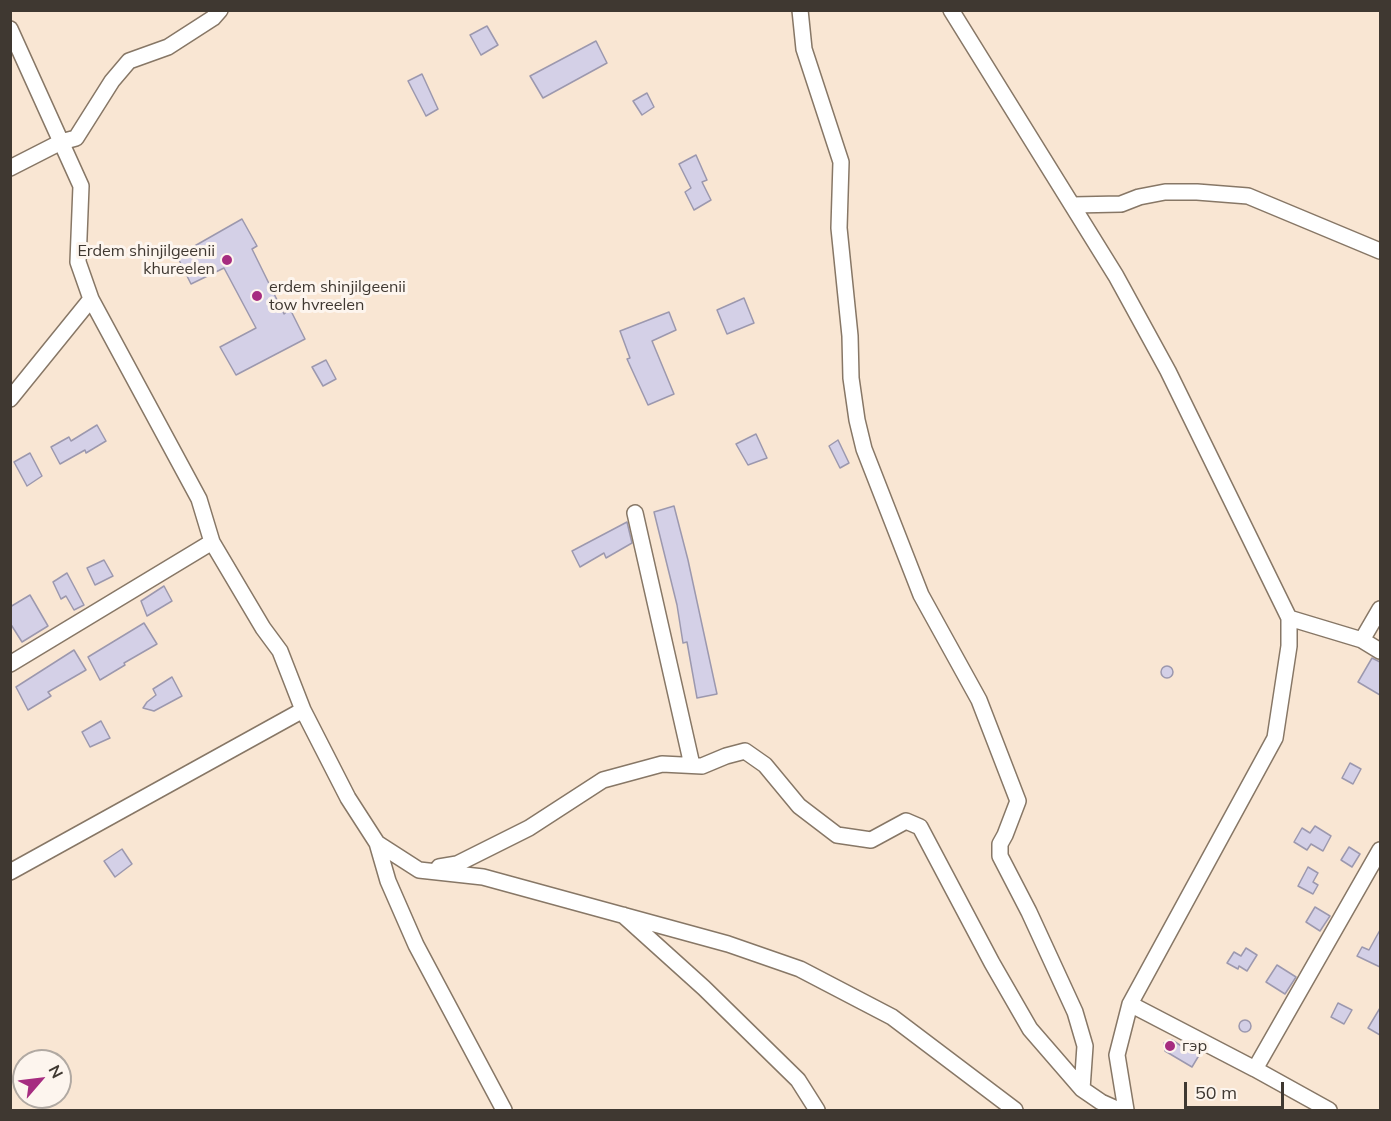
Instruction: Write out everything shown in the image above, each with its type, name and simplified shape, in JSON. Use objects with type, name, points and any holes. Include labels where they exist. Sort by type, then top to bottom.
[{"type":"street","points":[[10,168],[60,142],[76,138],[112,81],[129,61],[168,47],[213,18],[220,10]]},
{"type":"street","points":[[800,10],[804,49],[841,162],[839,228],[850,336],[851,378],[864,449],[921,595],[979,700],[1018,801],[1000,844],[1000,856],[1029,912],[1074,1012],[1085,1046],[1082,1089]]},
{"type":"street","points":[[951,10],[1116,276],[1168,370],[1289,618],[1289,646],[1275,738],[1130,1004],[1117,1055],[1126,1110]]},
{"type":"street","points":[[10,29],[81,186],[78,262],[91,299],[199,499],[212,542],[263,628],[280,651],[303,710],[348,798],[377,843],[388,881],[416,945],[504,1110]]},
{"type":"street","points":[[1072,205],[1120,204],[1139,197],[1165,192],[1248,196],[1380,251]]},
{"type":"street","points":[[11,399],[91,299]]},
{"type":"street","points":[[635,513],[693,765]]},
{"type":"street","points":[[10,664],[212,542]]},
{"type":"street","points":[[1362,640],[1380,609]]},
{"type":"street","points":[[1289,618],[1362,640],[1380,651]]},
{"type":"street","points":[[10,872],[303,710]]},
{"type":"street","points":[[418,870],[458,864],[529,828],[603,780],[662,764],[702,766],[726,756],[745,752],[765,765],[799,806],[837,835],[871,840],[906,821],[920,827],[992,963],[1030,1029],[1082,1089],[1102,1106],[1119,1110]]},
{"type":"street","points":[[377,843],[418,870],[483,877],[728,944],[800,969],[892,1017],[1015,1110]]},
{"type":"street","points":[[1256,1069],[1380,850]]},
{"type":"street","points":[[621,913],[704,988],[798,1080],[817,1110]]},
{"type":"street","points":[[1130,1004],[1256,1069],[1329,1110]]},
{"type":"building","points":[[487,26],[498,45],[481,55],[470,35]]},
{"type":"building","points":[[596,41],[607,63],[543,98],[530,76]]},
{"type":"building","points":[[422,74],[438,109],[426,116],[408,81]]},
{"type":"building","points":[[647,93],[654,107],[642,115],[633,101]]},
{"type":"building","points":[[696,155],[707,180],[702,182],[711,200],[694,210],[685,192],[691,188],[679,164]]},
{"type":"building","name":"erdem shinjilgeenii tow hvreelen","points":[[242,219],[257,246],[252,249],[284,314],[290,309],[305,339],[236,375],[220,347],[256,328],[224,268],[191,284],[177,256]]},
{"type":"building","points":[[744,298],[754,323],[727,334],[717,310]]},
{"type":"building","points":[[669,312],[676,330],[652,341],[674,394],[648,405],[627,359],[630,358],[620,331]]},
{"type":"building","points":[[326,360],[336,379],[323,386],[312,367]]},
{"type":"building","points":[[97,425],[106,441],[60,464],[51,447],[69,437],[71,441]]},
{"type":"building","points":[[756,434],[767,458],[748,465],[736,444]]},
{"type":"building","points":[[838,440],[849,463],[840,468],[829,446]]},
{"type":"building","points":[[30,453],[42,476],[27,486],[14,462]]},
{"type":"building","points":[[674,506],[717,694],[697,698],[687,642],[683,643],[677,605],[654,512]]},
{"type":"building","points":[[627,522],[632,543],[606,558],[604,553],[580,567],[572,551]]},
{"type":"building","points":[[104,560],[113,576],[95,585],[87,568]]},
{"type":"building","points":[[67,573],[84,605],[74,610],[66,596],[61,599],[53,582]]},
{"type":"building","points":[[164,586],[172,601],[147,616],[141,601]]},
{"type":"building","points":[[30,595],[48,626],[22,642],[10,623],[10,607]]},
{"type":"building","points":[[144,623],[157,644],[100,680],[88,657]]},
{"type":"building","points":[[74,650],[86,670],[48,692],[51,696],[28,710],[16,687]]},
{"type":"building","points":[[1372,658],[1380,662],[1380,695],[1358,682]]},
{"type":"building","points":[[1169,666],[1173,672],[1169,678],[1165,678],[1161,670]]},
{"type":"building","points":[[172,677],[182,696],[154,711],[143,708],[156,695],[153,689]]},
{"type":"building","points":[[101,721],[110,738],[90,747],[82,732]]},
{"type":"building","points":[[1350,763],[1361,769],[1353,784],[1342,778]]},
{"type":"building","points":[[1315,826],[1331,836],[1323,851],[1311,844],[1307,850],[1294,842],[1302,828],[1310,833]]},
{"type":"building","points":[[1349,847],[1360,854],[1352,867],[1341,860]]},
{"type":"building","points":[[122,849],[132,864],[115,877],[104,861]]},
{"type":"building","points":[[1308,867],[1318,873],[1313,882],[1318,885],[1313,894],[1298,886]]},
{"type":"building","points":[[1315,907],[1330,916],[1320,931],[1306,922]]},
{"type":"building","points":[[1380,930],[1380,967],[1357,956],[1362,947],[1369,950]]},
{"type":"building","points":[[1246,948],[1257,955],[1247,971],[1227,963],[1234,952],[1241,956]]},
{"type":"building","points":[[1277,965],[1296,977],[1285,994],[1266,982]]},
{"type":"building","points":[[1338,1003],[1352,1010],[1344,1024],[1331,1017]]},
{"type":"building","points":[[1380,1008],[1380,1035],[1368,1028]]},
{"type":"building","name":"гэр","points":[[1247,1020],[1251,1026],[1247,1032],[1243,1032],[1239,1024]]},
{"type":"building","points":[[1172,1040],[1183,1047],[1185,1044],[1201,1052],[1192,1067],[1165,1051],[1164,1043]]},
{"type":"place","name":"Erdem shinjilgeenii khureelen","points":[[227,260]]},
{"type":"place","name":"erdem shinjilgeenii tow hvreelen","points":[[257,296]]},
{"type":"place","name":"гэр","points":[[1170,1046]]}]
